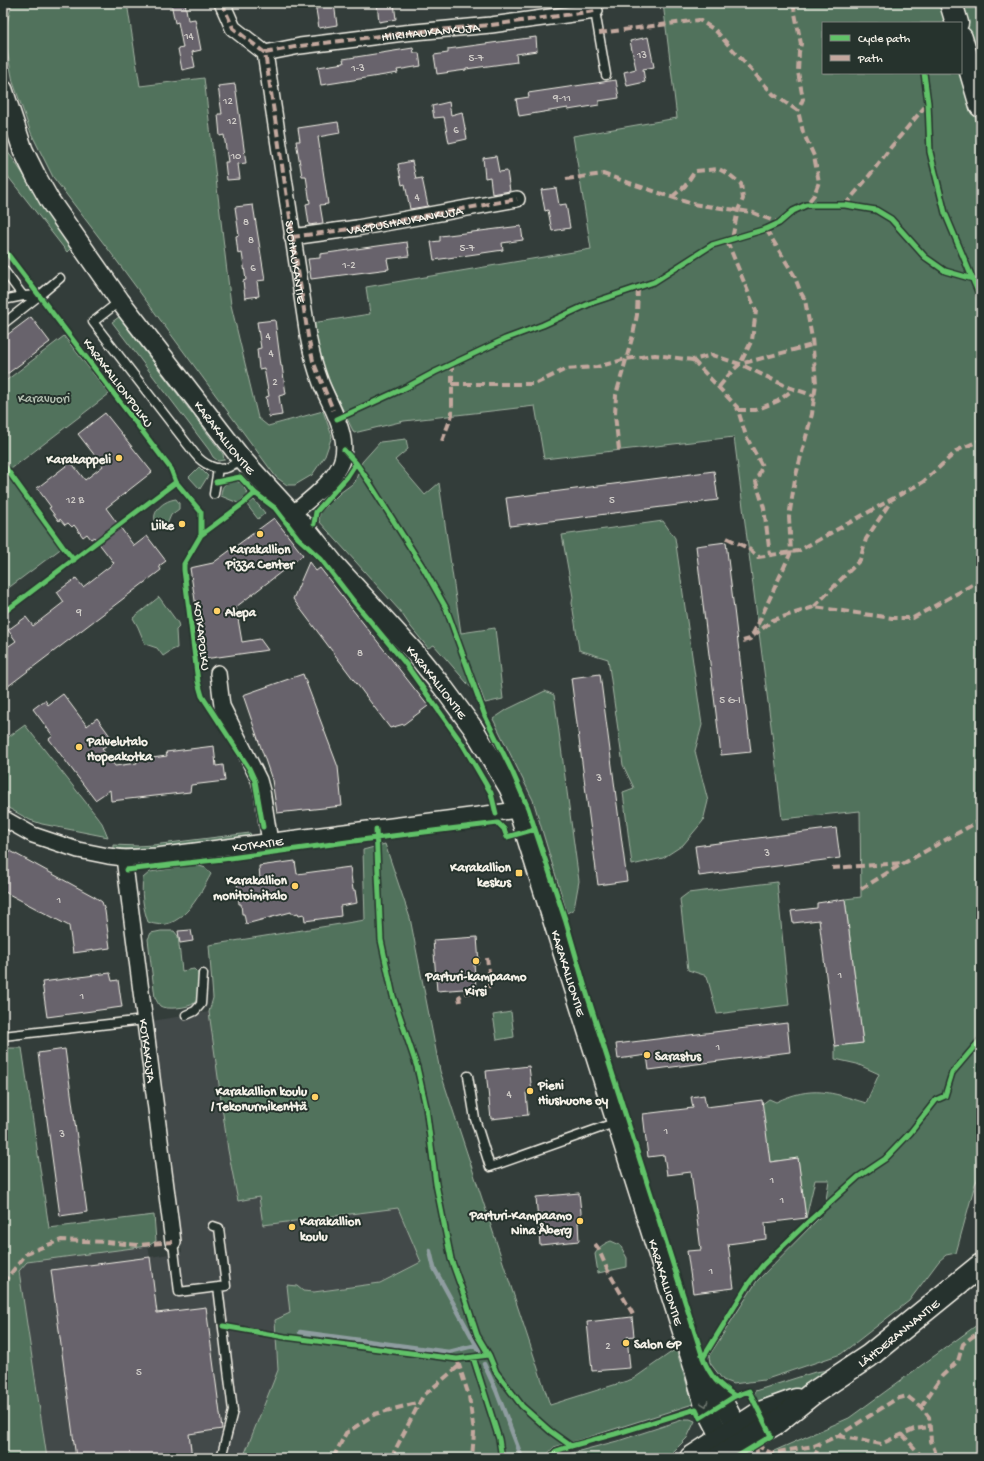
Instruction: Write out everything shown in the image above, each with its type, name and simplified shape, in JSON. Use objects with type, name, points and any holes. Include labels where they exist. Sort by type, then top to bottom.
[{"type":"main road","points":[[951,3],[957,22]]},
{"type":"main road","points":[[962,41],[981,106]]},
{"type":"main road","name":"LÄHDERANNANTIE","points":[[691,1458],[729,1442],[760,1413],[812,1394],[869,1356],[981,1265]]},
{"type":"street","points":[[222,3],[233,28],[265,53]]},
{"type":"street","name":"HIIRIHAUKANKUJA","points":[[265,53],[300,46],[404,33],[490,25],[595,11]]},
{"type":"street","name":"SUOHAUKANTIE","points":[[265,53],[292,237],[313,361],[337,419],[342,434],[344,450],[340,466],[330,479],[310,500],[292,514]]},
{"type":"street","name":"KARAKALLIONTIE","points":[[3,90],[23,150],[36,176],[50,201],[120,301],[241,458],[307,530],[335,565],[416,654],[473,728],[509,788],[518,810],[617,1122],[704,1404],[729,1442]]},
{"type":"street","name":"VARPUSHAUKANKUJA","points":[[292,237],[357,228],[517,199]]},
{"type":"street","name":"KOTKAPOLKU","points":[[218,673],[222,706],[259,780],[270,842]]},
{"type":"street","name":"KOTKATIE","points":[[3,818],[33,835],[78,850],[124,858],[156,856],[518,810]]},
{"type":"street","name":"KOTKAKUJA","points":[[124,858],[173,1242]]},
{"type":"lane","points":[[595,11],[606,75]]},
{"type":"lane","points":[[3,269],[23,296]]},
{"type":"lane","points":[[3,324],[40,296],[60,278]]},
{"type":"lane","points":[[3,300],[23,296],[40,296]]},
{"type":"lane","points":[[120,301],[93,322],[202,462],[218,468],[230,467],[241,458]]},
{"type":"lane","points":[[214,494],[218,468]]},
{"type":"lane","points":[[186,1015],[195,1011],[201,1004],[203,974]]},
{"type":"lane","points":[[3,1036],[144,1020]]},
{"type":"lane","points":[[468,1076],[475,1118],[490,1166],[617,1122]]},
{"type":"lane","points":[[173,1242],[179,1292],[226,1286],[219,1228],[213,1226]]},
{"type":"lane","points":[[218,1287],[233,1411],[221,1458]]},
{"type":"shaded area","name":"Karakallion koulu","points":[[213,998],[398,1208],[421,1262],[380,1283],[314,1292],[290,1313],[275,1320],[278,1370],[243,1458],[47,1458],[19,1271],[26,1262],[148,1246],[150,1257],[182,1252],[151,1021],[209,1012]]},
{"type":"green space","points":[[12,3],[127,3],[140,86],[204,78],[231,305],[258,418],[268,426],[323,411],[332,436],[325,456],[312,475],[295,485],[287,485],[276,477],[111,253],[53,177],[31,133],[13,82],[4,35]]},
{"type":"green space","points":[[663,3],[941,3],[947,22],[822,22],[822,74],[961,74],[974,112],[981,145],[981,1173],[975,1184],[956,1253],[946,1255],[939,1261],[909,1301],[841,1354],[764,1380],[733,1384],[723,1380],[710,1363],[709,1356],[757,1281],[819,1218],[826,1200],[829,1180],[815,1180],[806,1218],[798,1158],[770,1162],[757,1108],[769,1099],[776,1102],[800,1093],[811,1092],[832,1093],[866,1103],[879,1074],[857,1064],[835,1059],[835,1046],[863,1043],[845,899],[861,897],[860,811],[782,819],[734,437],[544,459],[535,406],[404,421],[354,433],[317,356],[312,323],[370,314],[366,287],[591,249],[573,136],[677,118]]},
{"type":"green space","points":[[961,3],[981,3],[981,76]]},
{"type":"green space","points":[[3,146],[72,247],[67,252],[3,170]]},
{"type":"green space","points":[[119,317],[223,454],[224,460],[218,461],[213,457],[112,322]]},
{"type":"green space","name":"Karavuori","points":[[64,336],[109,394],[11,469],[11,472],[67,547],[63,547],[3,592],[3,383]]},
{"type":"green space","points":[[406,439],[408,449],[395,460],[425,495],[439,483],[461,633],[495,628],[503,699],[485,703],[478,684],[473,690],[434,645],[428,648],[400,611],[319,521],[320,513],[340,493],[355,482],[362,462],[380,442]]},
{"type":"green space","points":[[199,467],[208,476],[200,489],[189,477]]},
{"type":"green space","points":[[236,481],[241,483],[248,494],[238,503],[221,496],[223,486]]},
{"type":"green space","points":[[176,499],[179,503],[179,509],[171,515],[166,527],[161,529],[155,520],[157,510],[160,506],[170,500]]},
{"type":"green space","points":[[254,500],[265,513],[258,519],[247,505]]},
{"type":"green space","points":[[663,521],[675,538],[702,725],[695,751],[708,801],[703,821],[683,845],[663,858],[632,865],[623,792],[634,788],[623,765],[608,659],[579,650],[572,603],[573,597],[562,535]]},
{"type":"green space","points":[[159,597],[178,623],[179,627],[176,630],[177,648],[163,656],[157,648],[145,644],[133,618]]},
{"type":"green space","points":[[545,691],[554,695],[579,881],[574,909],[567,913],[533,800],[493,719],[508,709]]},
{"type":"green space","points":[[25,725],[102,823],[108,837],[42,824],[30,820],[3,805],[3,741]]},
{"type":"green space","points":[[250,833],[251,836],[165,848],[113,848],[113,845],[153,845]]},
{"type":"green space","points":[[385,844],[410,918],[440,1071],[550,1405],[633,1379],[676,1349],[693,1404],[554,1447],[544,1458],[243,1458],[278,1370],[275,1320],[290,1313],[287,1285],[297,1286],[303,1291],[314,1292],[380,1283],[421,1262],[398,1208],[263,1225],[259,1197],[238,1201],[228,1150],[209,1012],[213,998],[209,945],[365,920],[363,850]]},
{"type":"green space","points":[[196,865],[206,868],[211,874],[201,893],[187,911],[170,923],[159,925],[148,922],[143,900],[143,878],[150,872]]},
{"type":"green space","points":[[777,882],[789,1005],[717,1014],[707,976],[688,970],[680,899],[688,893]]},
{"type":"green space","points":[[174,931],[178,936],[182,971],[194,969],[198,973],[199,993],[197,1000],[192,1005],[167,1008],[160,1006],[155,998],[148,939],[151,933]]},
{"type":"green space","points":[[511,1012],[514,1037],[497,1040],[493,1015]]},
{"type":"green space","points":[[3,1048],[22,1048],[49,1228],[154,1215],[156,1241],[148,1246],[27,1262],[19,1271],[47,1458],[3,1458]]},
{"type":"green space","points":[[611,1241],[620,1245],[627,1258],[627,1267],[598,1273],[595,1254],[598,1249]]},
{"type":"green space","points":[[981,1322],[981,1458],[758,1458],[849,1418]]},
{"type":"green space","points":[[828,1370],[830,1373],[797,1391],[760,1407],[754,1395],[755,1391],[815,1372]]},
{"type":"green space","points":[[685,1419],[695,1421],[687,1438],[667,1458],[561,1458],[568,1454],[621,1440]]},
{"type":"building","points":[[171,3],[185,3],[188,20],[195,19],[201,50],[192,52],[195,67],[182,70],[178,49],[183,48],[178,22],[175,23]]},
{"type":"building","points":[[315,3],[334,3],[337,25],[319,28]]},
{"type":"building","points":[[377,3],[394,3],[396,19],[379,22]]},
{"type":"building","points":[[536,37],[537,51],[516,54],[517,62],[437,74],[434,55],[448,53],[448,49]]},
{"type":"building","points":[[648,37],[654,67],[643,69],[645,82],[627,86],[624,72],[636,69],[630,41]]},
{"type":"building","points":[[413,48],[414,53],[419,53],[421,66],[397,70],[398,73],[321,85],[318,67],[344,63],[343,59]]},
{"type":"building","points":[[616,80],[619,98],[599,101],[599,105],[568,110],[568,108],[519,116],[516,99],[529,97],[528,93]]},
{"type":"building","points":[[235,84],[246,163],[238,164],[240,179],[227,180],[225,162],[228,162],[224,135],[220,136],[218,114],[222,114],[218,86]]},
{"type":"building","points":[[449,102],[451,115],[462,112],[467,139],[449,143],[444,117],[434,118],[432,106]]},
{"type":"building","points":[[338,122],[340,133],[318,137],[328,204],[320,205],[323,223],[309,225],[306,204],[310,203],[306,176],[302,176],[296,141],[300,141],[298,128]]},
{"type":"building","points":[[496,156],[499,172],[507,171],[510,191],[492,194],[490,177],[485,178],[483,158]]},
{"type":"building","points":[[412,161],[416,179],[422,178],[428,206],[410,209],[405,184],[402,185],[398,164]]},
{"type":"building","points":[[556,188],[559,205],[566,204],[570,228],[552,231],[548,210],[545,211],[541,190]]},
{"type":"building","points":[[253,205],[265,280],[257,281],[259,296],[245,298],[243,281],[246,280],[242,253],[238,254],[236,236],[239,235],[235,207]]},
{"type":"building","points":[[521,226],[523,240],[502,243],[503,250],[434,260],[431,242],[440,241],[440,236]]},
{"type":"building","points":[[407,242],[409,256],[387,259],[389,269],[311,279],[308,259],[320,258],[320,254]]},
{"type":"building","points":[[31,317],[50,342],[3,377],[3,338]]},
{"type":"building","points":[[275,320],[286,394],[279,396],[282,415],[269,417],[266,397],[269,396],[264,368],[259,369],[257,349],[261,348],[257,322]]},
{"type":"building","points":[[105,413],[152,472],[106,508],[134,546],[147,536],[166,561],[159,566],[161,570],[3,690],[3,650],[16,641],[8,630],[26,617],[33,626],[64,602],[57,592],[76,578],[83,587],[114,563],[94,537],[91,539],[87,534],[83,537],[74,525],[72,527],[68,523],[65,525],[60,519],[59,521],[37,488],[71,462],[85,480],[103,466],[78,434]]},
{"type":"building","points":[[714,471],[718,500],[510,526],[506,498]]},
{"type":"building","points":[[274,518],[303,555],[236,607],[242,642],[260,639],[268,650],[204,659],[190,568],[213,563]]},
{"type":"building","points":[[726,542],[751,752],[721,755],[696,546]]},
{"type":"building","points":[[309,562],[316,571],[320,568],[428,706],[404,724],[390,728],[293,599]]},
{"type":"building","points":[[303,674],[338,767],[342,806],[277,813],[272,780],[243,695]]},
{"type":"building","points":[[600,674],[627,881],[598,885],[571,678]]},
{"type":"building","name":"Palvelutalo Hopeakotka","points":[[63,694],[87,726],[97,718],[113,740],[102,749],[115,766],[137,763],[137,760],[167,756],[166,752],[214,746],[216,766],[223,765],[225,781],[191,785],[190,792],[111,801],[110,790],[95,800],[49,739],[53,736],[33,709],[45,700],[48,705]]},
{"type":"building","points":[[836,828],[840,858],[699,876],[695,846]]},
{"type":"building","points":[[3,847],[102,902],[105,911],[110,948],[73,953],[69,926],[3,891]]},
{"type":"building","name":"Karakallion monitoimitalo","points":[[295,861],[297,874],[350,867],[353,890],[355,890],[357,903],[340,906],[341,916],[305,921],[304,914],[299,915],[298,913],[294,914],[291,912],[246,924],[244,914],[242,914],[241,904],[239,904],[237,882],[260,880],[259,866]]},
{"type":"building","points":[[845,899],[863,1043],[835,1046],[819,920],[793,923],[791,911],[817,908],[817,903]]},
{"type":"building","points":[[191,930],[193,941],[180,943],[178,931]]},
{"type":"building","points":[[477,937],[479,963],[474,963],[476,988],[437,991],[433,940]]},
{"type":"building","points":[[110,973],[112,981],[118,980],[122,1007],[47,1017],[42,982]]},
{"type":"building","points":[[787,1023],[790,1052],[649,1070],[647,1055],[618,1059],[616,1044]]},
{"type":"building","points":[[65,1049],[87,1212],[60,1216],[38,1053]]},
{"type":"building","points":[[529,1066],[532,1092],[526,1093],[528,1115],[491,1119],[486,1071]]},
{"type":"building","points":[[704,1095],[706,1107],[762,1100],[770,1162],[798,1158],[806,1218],[765,1223],[766,1239],[728,1244],[734,1288],[693,1293],[687,1251],[701,1250],[691,1172],[667,1175],[664,1155],[648,1157],[643,1114],[693,1108],[691,1097]]},
{"type":"building","points":[[579,1193],[582,1222],[578,1222],[579,1241],[540,1245],[536,1197]]},
{"type":"building","points":[[150,1257],[157,1313],[206,1307],[222,1429],[189,1434],[192,1458],[76,1458],[51,1270]]},
{"type":"building","points":[[632,1317],[634,1336],[627,1337],[630,1368],[592,1371],[587,1322]]},
{"type":"waterway","points":[[430,1251],[434,1268],[479,1350]]},
{"type":"waterway","points":[[300,1332],[449,1352],[477,1345]]},
{"type":"waterway","points":[[484,1364],[496,1390],[522,1458]]},
{"type":"marked path","points":[[222,3],[233,28],[265,53],[308,336],[313,361],[333,410]]},
{"type":"marked path","points":[[793,3],[801,44],[798,72],[803,99],[798,111]]},
{"type":"marked path","points":[[265,53],[300,46],[404,33],[491,25],[595,11]]},
{"type":"marked path","points":[[599,33],[699,20],[715,30],[773,94],[798,111],[803,132],[814,156],[819,182],[814,195],[806,205]]},
{"type":"marked path","points":[[845,205],[928,103]]},
{"type":"marked path","points":[[672,197],[685,186],[695,171],[719,169],[730,175],[741,184],[743,199],[738,210],[732,239]]},
{"type":"marked path","points":[[566,179],[603,174],[692,204],[751,212],[779,223]]},
{"type":"marked path","points":[[292,237],[357,228],[517,199]]},
{"type":"marked path","points":[[743,641],[750,639],[791,552],[789,517],[795,479],[812,414],[816,383],[812,338],[805,300],[794,275],[766,229]]},
{"type":"marked path","points":[[727,241],[756,311],[752,340],[740,364]]},
{"type":"marked path","points":[[619,450],[615,415],[616,395],[633,335],[637,315],[638,287]]},
{"type":"marked path","points":[[719,387],[740,364],[812,345]]},
{"type":"marked path","points":[[452,384],[535,384],[566,369],[597,367],[626,359],[655,355],[693,360],[712,355],[740,364],[788,387],[815,396]]},
{"type":"marked path","points":[[693,360],[737,407],[746,436],[762,466],[756,482],[764,508],[770,555]]},
{"type":"marked path","points":[[442,441],[452,415],[452,364]]},
{"type":"marked path","points":[[738,410],[756,410],[778,401],[794,389]]},
{"type":"marked path","points":[[727,538],[748,548],[758,557],[798,551],[923,482],[958,450],[981,440]]},
{"type":"marked path","points":[[814,607],[860,560],[866,539],[891,501]]},
{"type":"marked path","points":[[753,636],[773,620],[814,607],[892,618],[913,618],[981,580]]},
{"type":"marked path","points":[[861,889],[981,820]]},
{"type":"marked path","points":[[832,868],[903,863]]},
{"type":"marked path","points":[[460,1002],[459,997],[466,993],[488,988],[490,977],[487,958]]},
{"type":"marked path","points":[[3,1283],[27,1253],[61,1240],[138,1245],[173,1242]]},
{"type":"marked path","points":[[595,1244],[608,1271],[634,1316]]},
{"type":"marked path","points":[[921,1407],[942,1376],[958,1361],[963,1344],[981,1332]]},
{"type":"marked path","points":[[458,1362],[469,1396],[474,1433],[472,1458]]},
{"type":"marked path","points":[[391,1458],[423,1396],[459,1366]]},
{"type":"marked path","points":[[756,1445],[771,1453],[814,1446],[838,1436],[896,1399],[907,1396],[921,1407],[929,1417],[931,1441],[935,1451],[935,1458]]},
{"type":"marked path","points":[[333,1458],[346,1433],[375,1414],[420,1402]]},
{"type":"marked path","points":[[838,1436],[881,1444],[914,1429],[929,1427]]},
{"type":"marked path","points":[[902,1434],[923,1458]]},
{"type":"marked path","points":[[814,1458],[820,1444]]},
{"type":"marked path","points":[[756,1445],[758,1458]]},
{"type":"marked path","points":[[968,1458],[981,1455]]},
{"type":"cycle path","points":[[924,74],[928,103],[930,152],[945,213],[981,299]]},
{"type":"cycle path","points":[[337,419],[407,387],[505,339],[543,325],[591,303],[654,282],[712,245],[766,229],[779,223],[793,211],[806,205],[845,205],[876,210],[891,219],[925,257],[945,271],[973,279]]},
{"type":"cycle path","name":"KARAKALLIONPOLKU","points":[[3,248],[171,469],[176,482],[201,512],[201,535]]},
{"type":"cycle path","points":[[344,450],[356,463],[369,482],[424,569],[446,608],[485,716],[528,808],[566,922],[586,991],[703,1358],[716,1380],[735,1396]]},
{"type":"cycle path","points":[[314,524],[316,512],[347,477],[356,463]]},
{"type":"cycle path","points":[[3,464],[74,560]]},
{"type":"cycle path","points":[[216,482],[240,477],[255,493],[275,508],[298,538],[321,559],[405,663],[463,745],[491,793],[496,814]]},
{"type":"cycle path","points":[[3,613],[176,482]]},
{"type":"cycle path","points":[[255,493],[201,535],[184,564],[184,570],[198,682],[202,696],[249,768],[255,781],[263,827]]},
{"type":"cycle path","points":[[126,870],[223,859],[498,823],[504,829],[507,837],[535,829]]},
{"type":"cycle path","points":[[376,829],[381,940],[393,996],[417,1067],[426,1107],[436,1184],[451,1259],[477,1335],[489,1355],[496,1372],[522,1406],[550,1431],[571,1446]]},
{"type":"cycle path","points":[[703,1358],[749,1283],[763,1265],[858,1177],[885,1159],[910,1133],[936,1100],[945,1096],[952,1073],[981,1039]]},
{"type":"cycle path","points":[[223,1326],[285,1337],[457,1359],[489,1355]]},
{"type":"cycle path","points":[[473,1357],[499,1439],[502,1458]]},
{"type":"cycle path","points":[[550,1458],[556,1451],[696,1409],[700,1418],[735,1396],[749,1391],[771,1436],[735,1458]]},
{"type":"place","name":"Karakappeli","points":[[119,458]]},
{"type":"place","name":"Liike","points":[[182,524]]},
{"type":"place","name":"Karakallion Pizza Center","points":[[260,534]]},
{"type":"place","name":"Alepa","points":[[217,611]]},
{"type":"place","name":"Palvelutalo Hopeakotka","points":[[79,747]]},
{"type":"place","name":"Karakallion keskus","points":[[519,873]]},
{"type":"place","name":"Karakallion monitoimitalo","points":[[295,886]]},
{"type":"place","name":"Parturi-kampaamo Kirsi","points":[[476,961]]},
{"type":"place","name":"Sarastus","points":[[647,1055]]},
{"type":"place","name":"Pieni Hiushuone oy","points":[[530,1091]]},
{"type":"place","name":"Karakallion koulu / Tekonurmikenttä","points":[[315,1097]]},
{"type":"place","name":"Parturi-Kampaamo Nina Åberg","points":[[580,1221]]},
{"type":"place","name":"Karakallion koulu","points":[[292,1227]]},
{"type":"place","name":"Salon GP","points":[[626,1343]]}]
